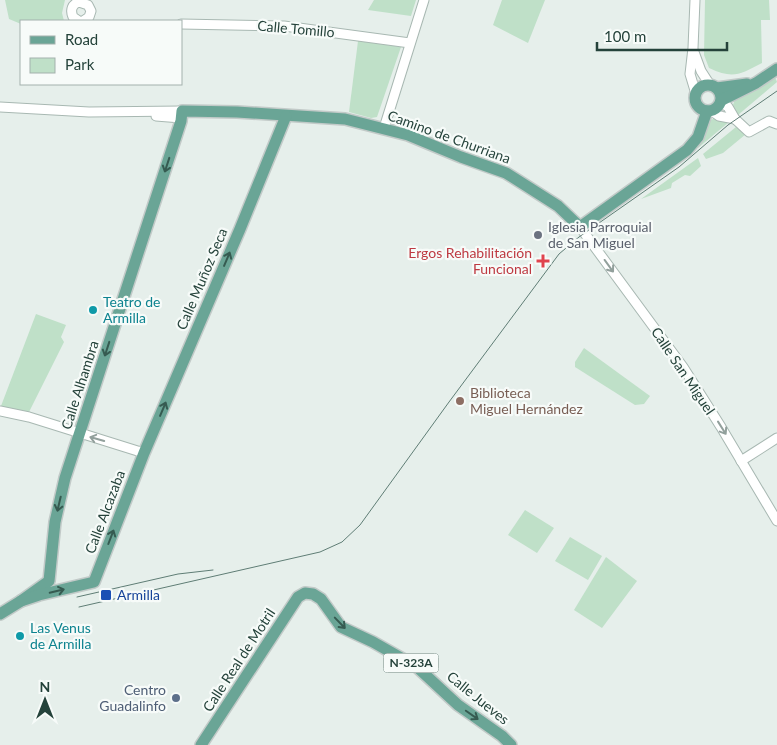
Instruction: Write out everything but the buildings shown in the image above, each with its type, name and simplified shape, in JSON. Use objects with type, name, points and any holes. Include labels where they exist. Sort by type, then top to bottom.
[{"type":"main road","points":[[765,77],[742,86],[701,87],[696,94],[695,101],[706,110],[718,108],[722,101],[743,90],[765,77],[777,69]]},
{"type":"main road","points":[[714,86],[721,94],[722,101]]},
{"type":"main road","points":[[580,227],[682,154],[698,137],[706,110]]},
{"type":"main road","name":"Camino de Churriana","points":[[182,115],[211,112],[319,116],[345,119],[384,128],[408,135],[506,173],[558,206],[580,227]]},
{"type":"main road","name":"Camino de Churriana","points":[[182,115],[219,118],[260,115]]},
{"type":"main road","name":"Calle Alhambra","points":[[21,601],[49,580],[55,522],[65,478],[182,115]]},
{"type":"main road","name":"Calle Muñoz Seca","points":[[144,453],[286,116]]},
{"type":"main road","name":"Calle Alcazaba","points":[[21,601],[94,582],[144,453]]},
{"type":"main road","name":"Calle Real de Motril","points":[[202,745],[298,597],[304,593]]},
{"type":"main road","name":"Calle Jueves","points":[[304,593],[313,594],[321,599],[341,627],[373,642],[417,667],[458,705],[502,736],[511,745]]},
{"type":"main road","points":[[0,614],[21,601]]},
{"type":"street","points":[[384,128],[424,0]]},
{"type":"street","points":[[695,0],[690,74],[696,94]]},
{"type":"street","points":[[79,1],[88,5],[91,11],[86,20],[72,17],[71,11],[79,1]]},
{"type":"street","name":"Calle Tomillo","points":[[182,24],[284,26],[410,43]]},
{"type":"street","points":[[693,48],[696,60],[714,86]]},
{"type":"street","points":[[722,101],[735,119],[749,132],[769,121],[777,124]]},
{"type":"street","name":"Camino de Churriana","points":[[0,107],[38,110],[138,111],[182,115]]},
{"type":"street","points":[[706,110],[719,116],[735,119]]},
{"type":"street","name":"Calle San Miguel","points":[[580,227],[683,367],[777,521]]},
{"type":"street","points":[[0,411],[26,416],[144,453]]},
{"type":"street","points":[[742,461],[777,438]]},
{"type":"green space","points":[[5,0],[65,0],[62,13],[64,20],[20,20],[20,24],[9,19]]},
{"type":"green space","points":[[374,0],[416,0],[411,16],[368,10]]},
{"type":"green space","points":[[502,0],[545,0],[528,43],[493,25]]},
{"type":"green space","points":[[705,0],[769,0],[770,20],[761,20],[762,63],[736,74],[724,74],[709,68],[704,55]]},
{"type":"green space","points":[[358,41],[401,47],[377,117],[371,118],[349,112]]},
{"type":"green space","points":[[775,77],[777,82],[738,115],[733,105],[735,99]]},
{"type":"green space","points":[[713,119],[729,122],[698,148],[696,146],[708,121]]},
{"type":"green space","points":[[736,127],[746,134],[723,153],[706,159],[703,154]]},
{"type":"green space","points":[[698,158],[701,166],[690,176],[685,175],[672,183],[671,188],[641,199]]},
{"type":"green space","points":[[36,314],[66,325],[61,337],[64,342],[29,412],[1,406]]},
{"type":"green space","points":[[584,348],[650,396],[644,404],[635,405],[575,367],[575,362]]},
{"type":"green space","points":[[525,510],[554,528],[537,553],[508,535]]},
{"type":"green space","points":[[570,537],[602,556],[588,580],[555,561]]},
{"type":"green space","points":[[606,557],[637,581],[602,628],[574,610]]},
{"type":"tram line","points":[[79,607],[320,552],[342,542],[360,525],[559,254],[579,237],[679,167],[728,125],[777,91]]},
{"type":"tram line","points":[[77,597],[178,574],[213,570]]},
{"type":"place","name":"Iglesia Parroquial de San Miguel","points":[[538,235]]},
{"type":"place","name":"Ergos Rehabilitación Funcional","points":[[543,261]]},
{"type":"place","name":"Teatro de Armilla","points":[[93,310]]},
{"type":"place","name":"Biblioteca Miguel Hernández","points":[[460,401]]},
{"type":"place","name":"Armilla","points":[[106,595]]},
{"type":"place","name":"Las Venus de Armilla","points":[[20,636]]},
{"type":"place","name":"Centro Guadalinfo","points":[[176,698]]}]
